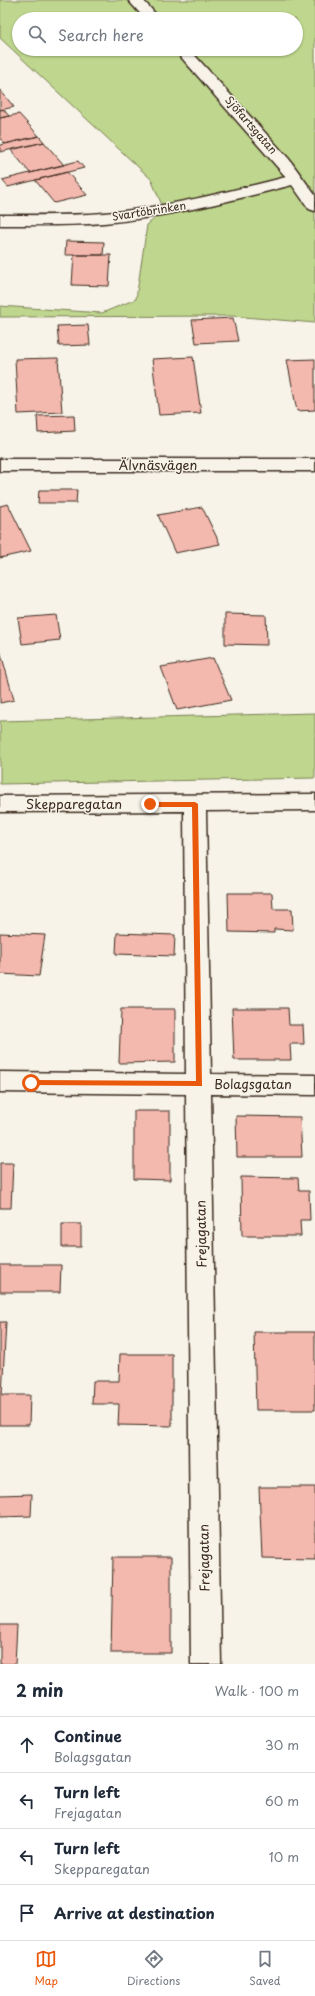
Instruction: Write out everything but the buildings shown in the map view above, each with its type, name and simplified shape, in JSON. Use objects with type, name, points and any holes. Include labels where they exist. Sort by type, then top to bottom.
[{"type":"street","points":[[135,0],[146,12]]},
{"type":"street","name":"Sjöfartsgatan","points":[[187,56],[283,162],[315,206]]},
{"type":"street","name":"Svartöbrinken","points":[[0,220],[89,218],[162,210],[296,179]]},
{"type":"street","name":"Älvnäsvägen","points":[[0,465],[315,465]]},
{"type":"street","name":"Skepparegatan","points":[[0,804],[195,804],[315,802]]},
{"type":"street","name":"Frejagatan","points":[[195,804],[206,1664]]},
{"type":"street","name":"Bolagsgatan","points":[[0,1082],[315,1084]]},
{"type":"green space","points":[[0,0],[315,0],[315,323],[232,316],[0,317],[0,306],[102,313],[136,299],[147,225],[164,210],[151,179],[19,56],[303,56],[303,12],[12,12],[12,49],[0,38]]},
{"type":"green space","points":[[315,713],[315,778],[0,784],[0,721]]},
{"type":"route","points":[[31,1083],[199,1084],[195,804],[150,804]]}]
